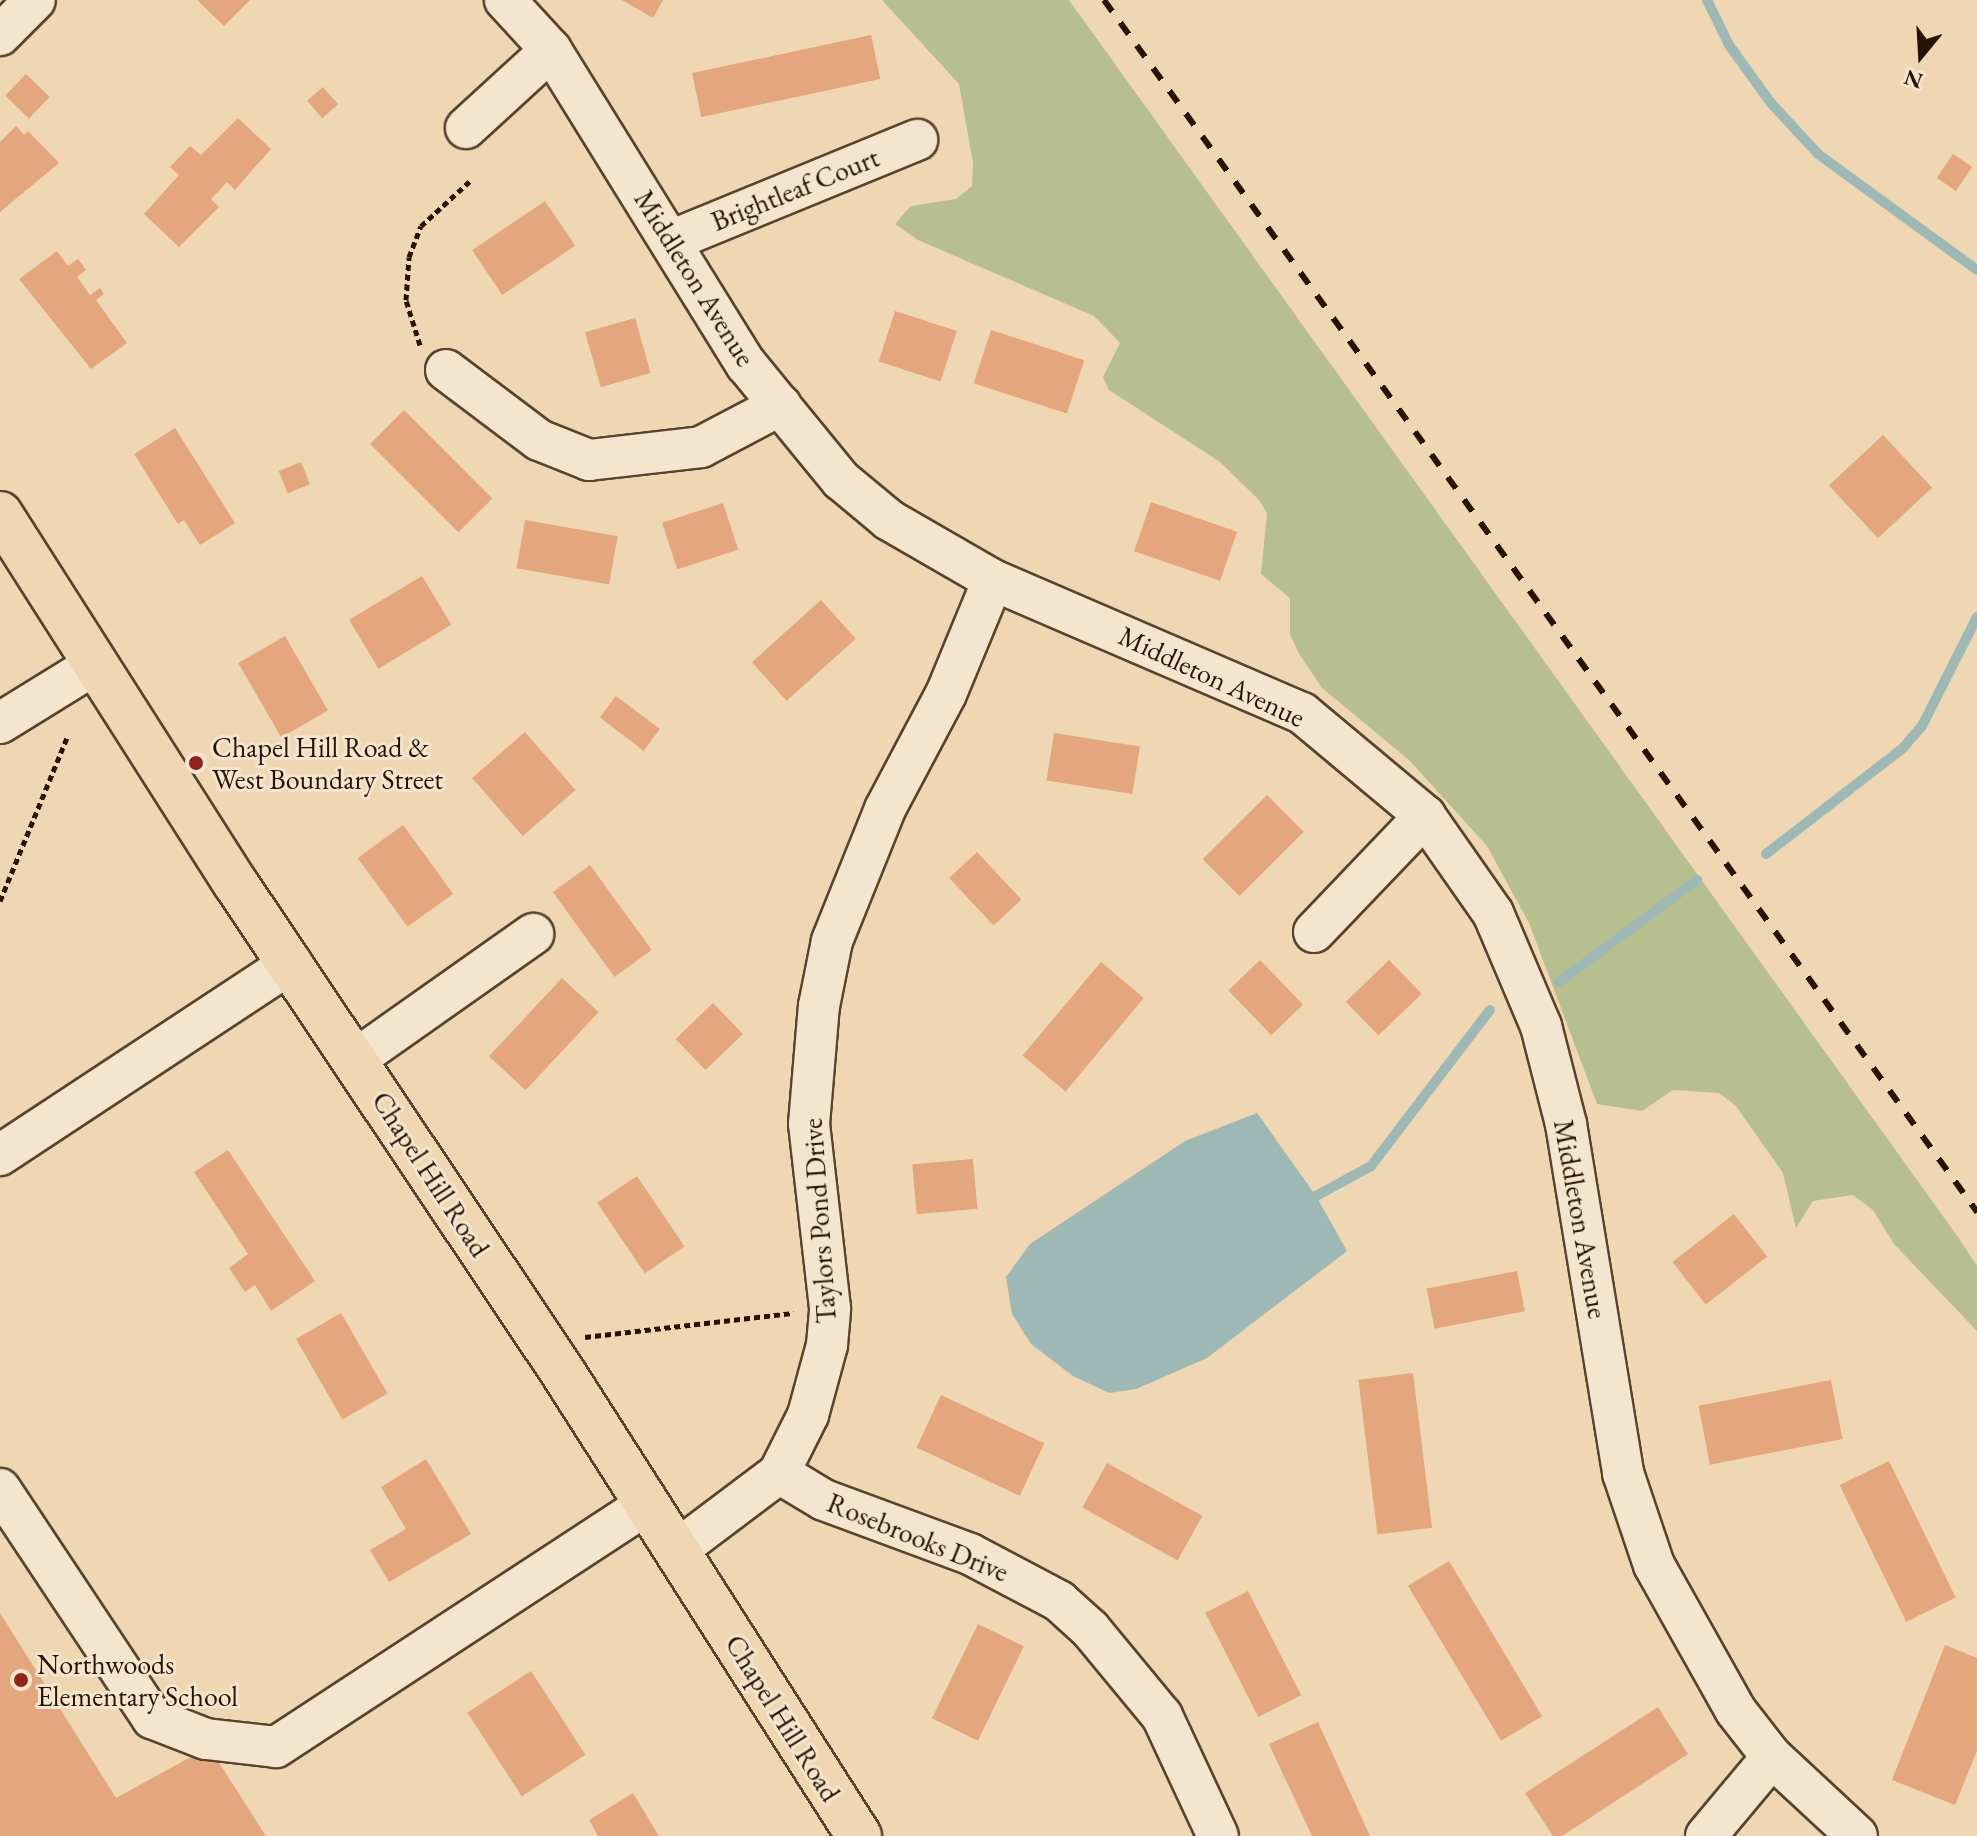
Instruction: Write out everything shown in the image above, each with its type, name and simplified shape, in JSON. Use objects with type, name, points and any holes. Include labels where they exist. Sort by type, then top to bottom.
[{"type":"main road","name":"Chapel Hill Road","points":[[0,514],[94,665],[647,1504],[859,1836]]},
{"type":"street","points":[[0,35],[35,0]]},
{"type":"street","name":"Middleton Avenue","points":[[508,1],[551,50],[673,240],[746,364],[841,480],[889,520],[993,580],[1302,713],[1425,816],[1493,913],[1541,1026],[1566,1124],[1623,1473],[1654,1565],[1705,1664],[1772,1757],[1857,1836]]},
{"type":"street","points":[[466,128],[551,50]]},
{"type":"street","name":"Brightleaf Court","points":[[673,240],[917,140]]},
{"type":"street","points":[[446,370],[539,440],[589,460],[701,447],[781,405]]},
{"type":"street","name":"Taylors Pond Drive","points":[[677,1550],[779,1473],[820,1380],[830,1308],[809,1124],[819,1006],[832,941],[885,809],[946,694],[993,580]]},
{"type":"street","points":[[0,723],[94,665]]},
{"type":"street","points":[[1314,932],[1425,816]]},
{"type":"street","points":[[356,1059],[533,934]]},
{"type":"street","points":[[0,1155],[291,963]]},
{"type":"street","points":[[0,1144],[43,1129]]},
{"type":"street","points":[[0,1182],[43,1129]]},
{"type":"street","name":"Rosebrooks Drive","points":[[779,1473],[824,1500],[970,1554],[1059,1601],[1090,1629],[1162,1716],[1218,1836]]},
{"type":"street","points":[[0,1489],[152,1718],[206,1739],[276,1747],[647,1504]]},
{"type":"street","points":[[1706,1836],[1772,1757]]},
{"type":"path","points":[[446,370],[422,352],[405,278],[421,226],[470,181]]},
{"type":"path","points":[[0,901],[67,738]]},
{"type":"path","points":[[575,1338],[830,1308]]},
{"type":"green space","points":[[882,0],[1069,0],[1958,1237],[1977,1266],[1977,1331],[1894,1244],[1873,1210],[1853,1195],[1813,1201],[1796,1228],[1783,1173],[1736,1106],[1719,1093],[1673,1090],[1642,1111],[1597,1104],[1529,923],[1487,846],[1409,760],[1322,688],[1298,652],[1290,634],[1290,598],[1261,574],[1267,513],[1259,500],[1220,462],[1109,390],[1103,377],[1120,343],[1094,316],[918,240],[895,224],[911,206],[956,199],[972,186],[973,163],[959,84]]},
{"type":"water","points":[[1257,1113],[1316,1196],[1347,1251],[1207,1358],[1136,1389],[1109,1393],[1073,1376],[1031,1344],[1012,1314],[1006,1277],[1030,1244],[1185,1141]]},
{"type":"building","points":[[197,0],[250,0],[224,26]]},
{"type":"building","points":[[622,0],[663,0],[653,18]]},
{"type":"building","points":[[871,35],[880,79],[701,117],[692,73]]},
{"type":"building","points":[[26,74],[50,97],[29,119],[5,96]]},
{"type":"building","points":[[323,87],[338,104],[322,118],[307,101]]},
{"type":"building","points":[[238,118],[271,149],[235,190],[227,182],[211,199],[219,207],[179,247],[144,214],[179,175],[170,167],[190,146],[201,155]]},
{"type":"building","points":[[16,126],[24,135],[28,131],[59,163],[0,212],[0,142]]},
{"type":"building","points":[[1953,154],[1972,167],[1956,191],[1937,178]]},
{"type":"building","points":[[545,201],[575,246],[502,295],[472,250]]},
{"type":"building","points":[[57,251],[68,266],[78,259],[86,270],[77,277],[90,295],[100,288],[104,294],[96,300],[127,343],[91,369],[19,279]]},
{"type":"building","points":[[895,311],[957,331],[940,381],[879,361]]},
{"type":"building","points":[[635,318],[651,373],[601,387],[585,332]]},
{"type":"building","points":[[991,330],[1084,360],[1067,414],[974,383]]},
{"type":"building","points":[[404,410],[492,498],[458,532],[370,444]]},
{"type":"building","points":[[175,428],[235,523],[200,545],[184,520],[178,524],[134,454]]},
{"type":"building","points":[[1883,435],[1932,488],[1878,538],[1829,485]]},
{"type":"building","points":[[301,462],[310,484],[288,493],[279,471]]},
{"type":"building","points":[[1151,502],[1237,532],[1220,581],[1134,551]]},
{"type":"building","points":[[723,503],[738,550],[677,569],[662,523]]},
{"type":"building","points":[[525,520],[618,536],[609,585],[516,568]]},
{"type":"building","points":[[422,576],[451,625],[378,669],[349,620]]},
{"type":"building","points":[[821,600],[856,639],[787,701],[752,662]]},
{"type":"building","points":[[285,636],[328,710],[281,737],[238,663]]},
{"type":"building","points":[[616,696],[660,729],[644,751],[600,718]]},
{"type":"building","points":[[525,732],[576,790],[523,836],[472,778]]},
{"type":"building","points":[[1054,733],[1140,747],[1132,794],[1046,780]]},
{"type":"building","points":[[1267,795],[1304,832],[1239,896],[1203,859]]},
{"type":"building","points":[[403,825],[453,894],[408,927],[358,858]]},
{"type":"building","points":[[977,852],[1021,900],[994,925],[949,878]]},
{"type":"building","points":[[590,865],[652,950],[615,977],[553,892]]},
{"type":"building","points":[[1260,960],[1303,1005],[1271,1035],[1228,991]]},
{"type":"building","points":[[1389,960],[1422,994],[1378,1035],[1346,1002]]},
{"type":"building","points":[[1101,962],[1144,998],[1065,1091],[1023,1055]]},
{"type":"building","points":[[562,978],[599,1012],[526,1090],[489,1056]]},
{"type":"building","points":[[713,1003],[743,1034],[705,1070],[676,1039]]},
{"type":"building","points":[[228,1150],[315,1281],[271,1311],[255,1285],[245,1292],[229,1268],[248,1254],[194,1172]]},
{"type":"building","points":[[973,1159],[977,1209],[917,1214],[912,1164]]},
{"type":"building","points":[[637,1176],[685,1246],[645,1273],[597,1203]]},
{"type":"building","points":[[1734,1214],[1767,1257],[1706,1305],[1673,1262]]},
{"type":"building","points":[[1517,1271],[1525,1311],[1435,1329],[1427,1289]]},
{"type":"building","points":[[341,1313],[388,1394],[342,1420],[296,1339]]},
{"type":"building","points":[[1413,1373],[1432,1528],[1377,1535],[1358,1380]]},
{"type":"building","points":[[1831,1380],[1842,1439],[1710,1465],[1698,1406]]},
{"type":"building","points":[[941,1395],[1044,1443],[1020,1496],[916,1448]]},
{"type":"building","points":[[426,1459],[471,1534],[389,1582],[370,1550],[406,1529],[381,1487]]},
{"type":"building","points":[[1889,1461],[1956,1598],[1906,1622],[1840,1485]]},
{"type":"building","points":[[1107,1463],[1202,1516],[1178,1560],[1082,1508]]},
{"type":"building","points":[[1449,1561],[1542,1716],[1501,1741],[1408,1586]]},
{"type":"building","points":[[1248,1591],[1301,1695],[1258,1717],[1205,1613]]},
{"type":"building","name":"Northwoods Elementary School","points":[[0,1613],[116,1798],[209,1747],[266,1836],[0,1836]]},
{"type":"building","points":[[978,1624],[1024,1646],[978,1741],[932,1718]]},
{"type":"building","points":[[1945,1645],[1977,1658],[1977,1751],[1955,1805],[1892,1780]]},
{"type":"building","points":[[531,1671],[585,1755],[522,1796],[467,1712]]},
{"type":"building","points":[[1658,1707],[1688,1754],[1562,1836],[1553,1836],[1525,1793]]},
{"type":"building","points":[[1318,1722],[1370,1836],[1312,1836],[1269,1744]]},
{"type":"building","points":[[633,1793],[659,1836],[598,1836],[589,1820]]},
{"type":"waterway","points":[[1707,0],[1729,45],[1771,103],[1818,154],[1977,270]]},
{"type":"waterway","points":[[1766,854],[1902,749],[1922,726],[1977,617]]},
{"type":"waterway","points":[[1559,982],[1697,880]]},
{"type":"waterway","points":[[1316,1196],[1371,1166],[1490,1010]]},
{"type":"railway","points":[[1104,0],[1977,1212]]},
{"type":"place","name":"Chapel Hill Road & West Boundary Street","points":[[196,763]]},
{"type":"place","name":"Northwoods Elementary School","points":[[21,1680]]}]
